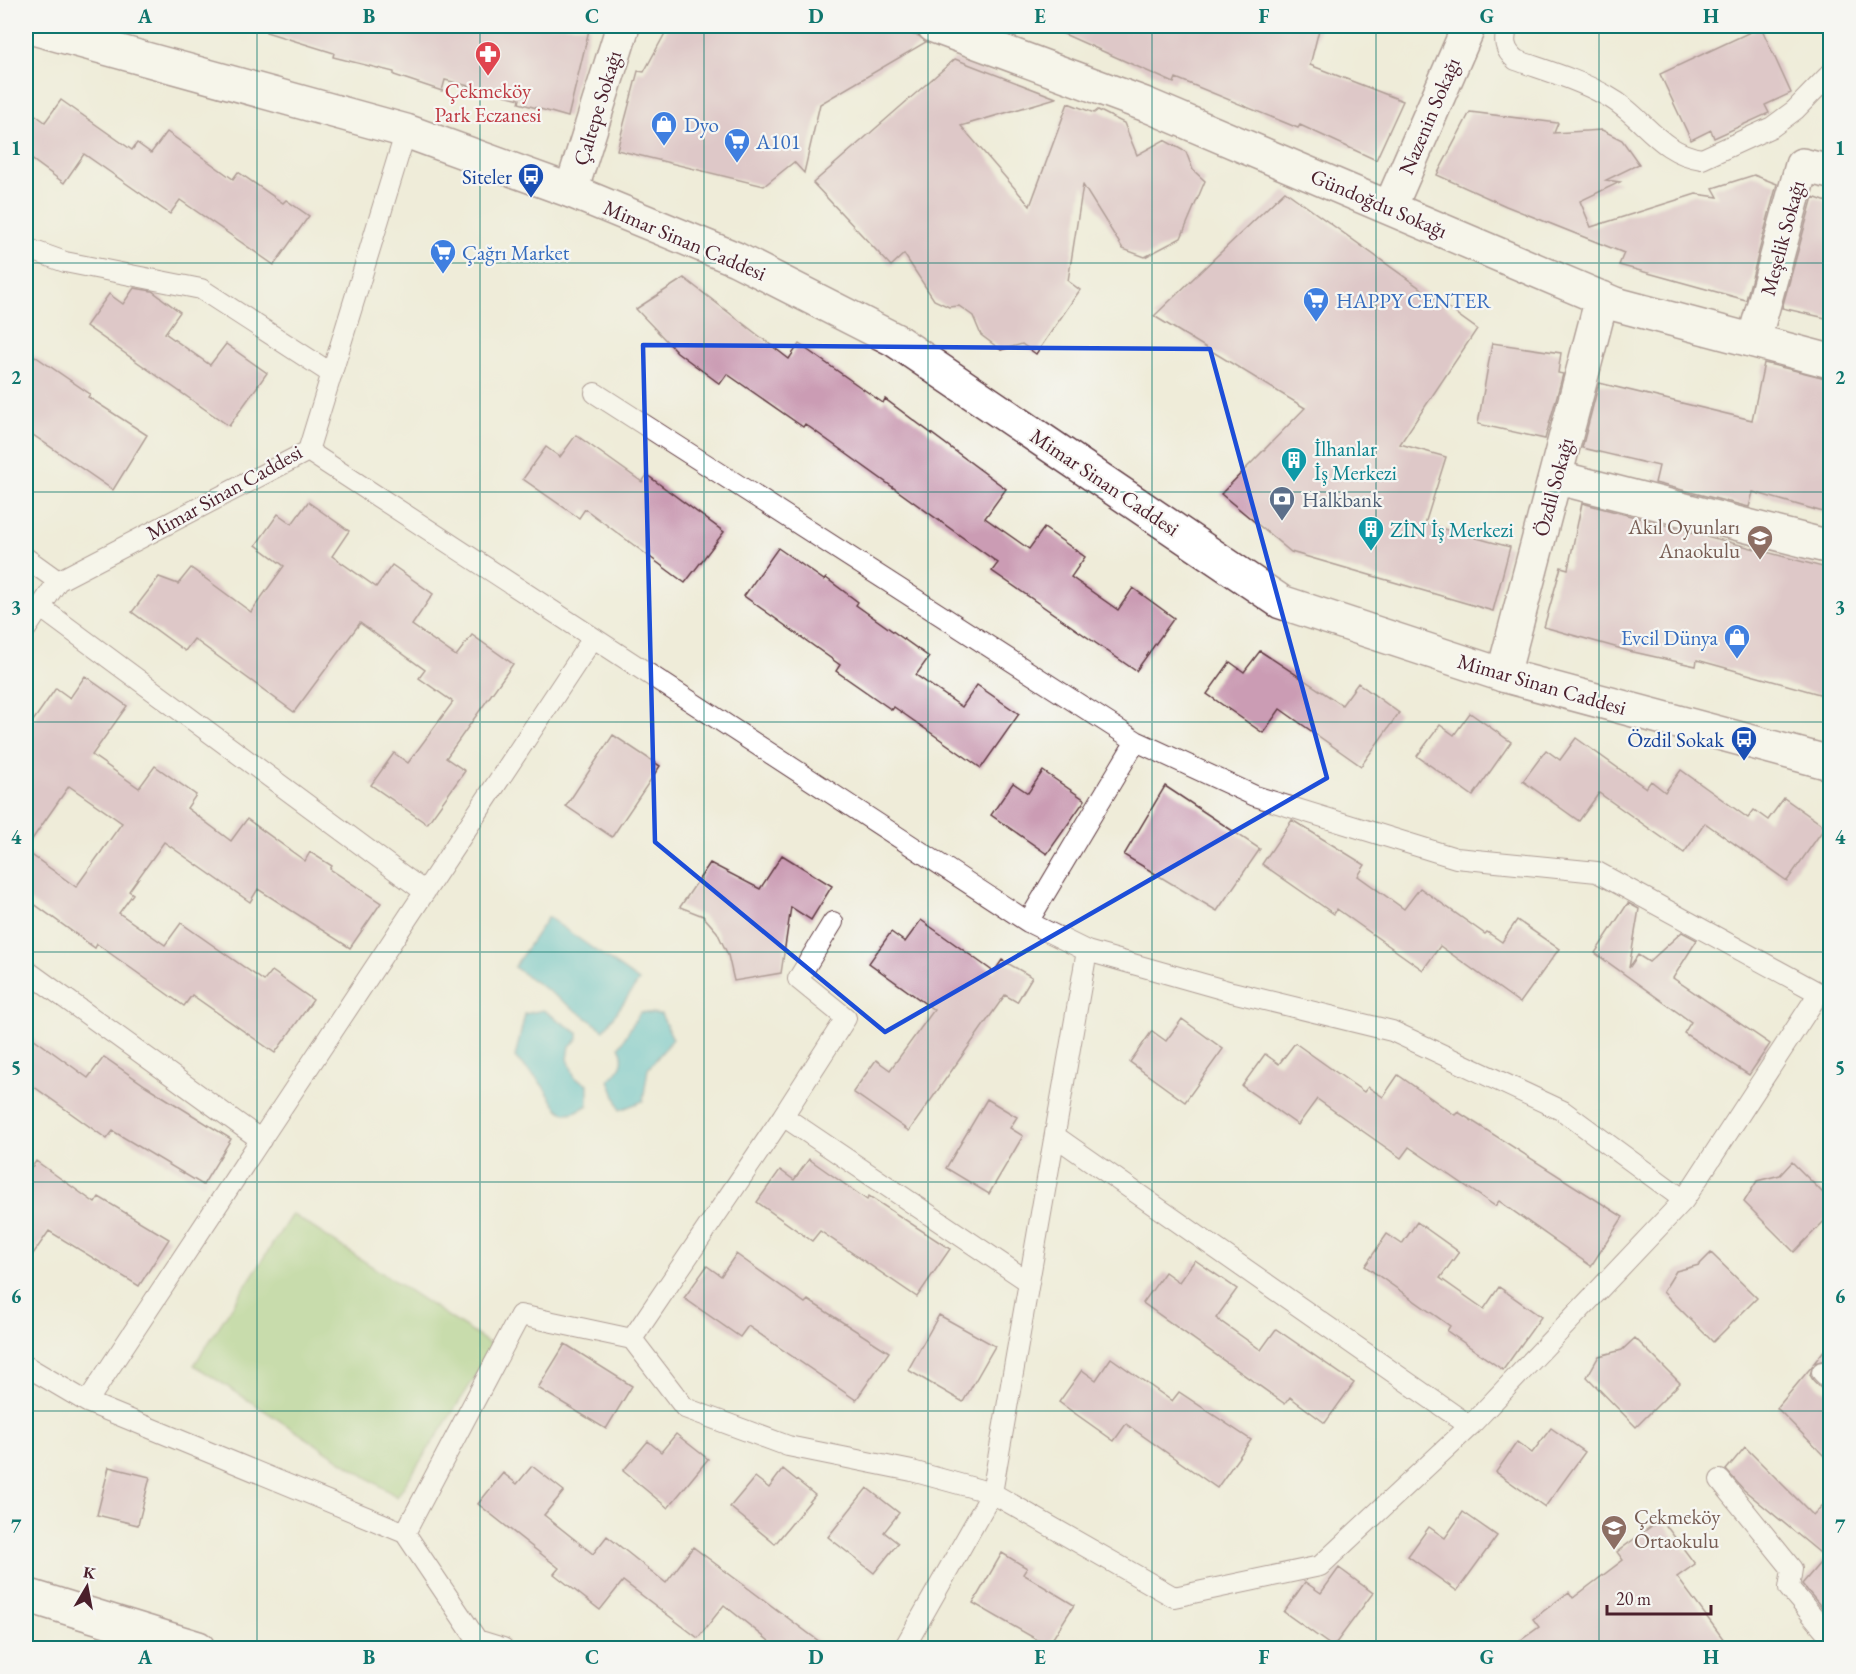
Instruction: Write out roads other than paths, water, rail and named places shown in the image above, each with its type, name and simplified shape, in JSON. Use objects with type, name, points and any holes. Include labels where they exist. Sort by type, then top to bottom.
[{"type":"street","name":"Mimar Sinan Caddesi","points":[[26,26],[406,131],[571,191],[736,259],[895,340],[1281,602],[1503,675],[1830,763]]},
{"type":"street","name":"Çaltepe Sokağı","points":[[571,191],[622,26]]},
{"type":"street","name":"Gündoğdu Sokağı","points":[[934,26],[1147,105],[1602,298],[1830,361]]},
{"type":"street","name":"Nazenin Sokağı","points":[[1390,207],[1469,26]]},
{"type":"street","name":"Meşelik Sokağı","points":[[1754,340],[1802,165],[1830,172]]},
{"type":"street","name":"Özdil Sokağı","points":[[1503,675],[1602,298]]},
{"type":"street","points":[[1556,477],[1830,547]]},
{"type":"street","points":[[26,1595],[198,1648]]},
{"type":"lane","points":[[1508,26],[1505,34],[1506,48],[1516,60],[1606,95],[1644,123],[1661,143],[1690,157],[1702,159],[1772,127],[1795,110],[1830,74]]},
{"type":"lane","name":"Mimar Sinan Caddesi","points":[[26,629],[58,581],[308,451],[406,131]]},
{"type":"lane","points":[[26,248],[65,262],[201,289],[332,374]]},
{"type":"lane","points":[[405,1533],[520,1315],[632,1339],[685,1408],[788,1446],[912,1471],[992,1493],[1174,1597],[1320,1566],[1470,1426],[1683,1200],[1819,993],[1598,872],[1456,858],[1255,796],[1136,741],[595,393]]},
{"type":"lane","points":[[308,451],[1028,922],[1087,951],[1232,992],[1392,1031],[1563,1111],[1683,1200]]},
{"type":"lane","points":[[26,558],[58,581]]},
{"type":"lane","points":[[40,607],[425,892]]},
{"type":"lane","points":[[87,1402],[593,638]]},
{"type":"lane","points":[[1028,922],[1136,741]]},
{"type":"lane","points":[[632,1339],[783,1116],[846,1018],[798,979],[833,922]]},
{"type":"lane","points":[[904,1648],[992,1493],[1087,951]]},
{"type":"lane","points":[[26,970],[261,1140]]},
{"type":"lane","points":[[783,1116],[1029,1282]]},
{"type":"lane","points":[[1055,1136],[1470,1426]]},
{"type":"lane","points":[[26,1366],[87,1402],[405,1533],[477,1640],[503,1648]]},
{"type":"lane","points":[[1720,1480],[1792,1569],[1789,1588],[1830,1636]]},
{"type":"water","points":[[548,917],[639,981],[604,1030],[514,967]]},
{"type":"water","points":[[543,1010],[578,1033],[578,1039],[570,1046],[568,1059],[575,1078],[588,1084],[588,1105],[578,1111],[570,1113],[559,1110],[539,1081],[515,1057],[525,1014]]},
{"type":"water","points":[[640,1012],[661,1014],[673,1039],[648,1069],[643,1101],[620,1110],[609,1080],[621,1065],[622,1057],[619,1047]]},
{"type":"place","name":"Çekmeköy Park Eczanesi","points":[[488,77]]},
{"type":"place","name":"Dyo","points":[[664,147]]},
{"type":"place","name":"A101","points":[[737,164]]},
{"type":"place","name":"Siteler","points":[[531,199]]},
{"type":"place","name":"Çağrı Market","points":[[443,275]]},
{"type":"place","name":"HAPPY CENTER","points":[[1316,323]]},
{"type":"place","name":"İlhanlar İş Merkezi","points":[[1294,483]]},
{"type":"place","name":"Halkbank","points":[[1282,522]]},
{"type":"place","name":"ZİN İş Merkezi","points":[[1371,552]]},
{"type":"place","name":"Akıl Oyunları Anaokulu","points":[[1760,561]]},
{"type":"place","name":"Evcil Dünya","points":[[1737,660]]},
{"type":"place","name":"Özdil Sokak","points":[[1744,762]]},
{"type":"place","name":"Çekmeköy Ortaokulu","points":[[1614,1551]]}]
